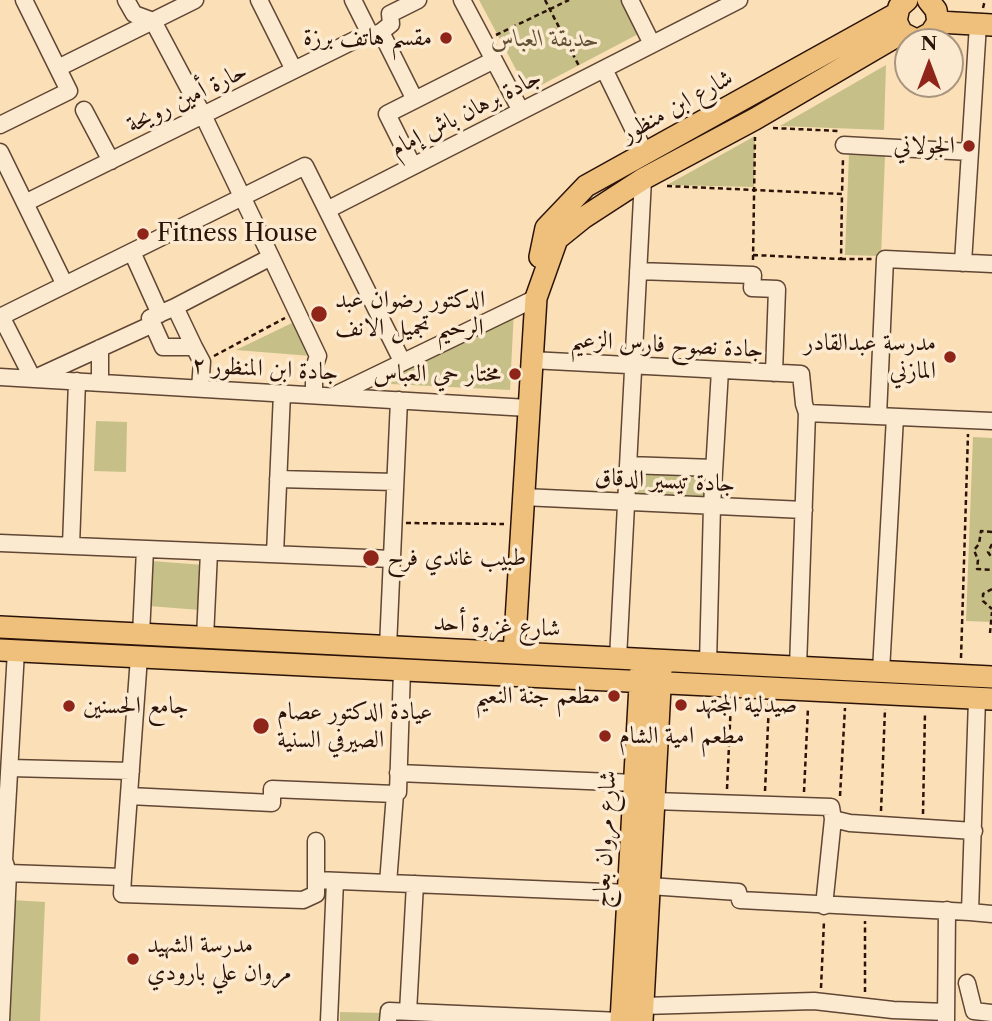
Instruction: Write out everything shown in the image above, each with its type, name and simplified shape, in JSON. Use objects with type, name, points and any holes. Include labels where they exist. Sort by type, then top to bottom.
[{"type":"main road","points":[[902,16],[907,37],[920,39],[932,33],[938,22],[936,10],[928,0]]},
{"type":"main road","name":"شارع ابن منظور","points":[[537,292],[557,239],[583,218],[643,182],[755,123],[902,16]]},
{"type":"main road","name":"شارع ابن منظور","points":[[514,653],[531,360],[538,267],[545,228],[586,186],[902,16]]},
{"type":"main road","points":[[938,22],[985,25]]},
{"type":"main road","name":"شارع غزوة أحد","points":[[0,627],[992,677]]},
{"type":"main road","name":"شارع غزوة أحد","points":[[8,650],[985,699]]},
{"type":"main road","name":"شارع مروان بعاج","points":[[642,1014],[654,801],[651,660]]},
{"type":"main road","name":"شارع مروان بعاج","points":[[621,1021],[635,783],[650,682]]},
{"type":"street","points":[[0,125],[69,91],[24,0]]},
{"type":"street","points":[[126,0],[134,15],[153,21],[243,197],[318,356],[314,368],[314,395]]},
{"type":"street","points":[[58,68],[195,0]]},
{"type":"street","points":[[259,0],[294,70]]},
{"type":"street","points":[[353,0],[415,100]]},
{"type":"street","points":[[375,33],[391,24],[390,14],[418,0]]},
{"type":"street","points":[[462,0],[521,111]]},
{"type":"street","points":[[630,0],[652,44]]},
{"type":"street","name":"جادة برهان باش إمام","points":[[327,210],[739,0]]},
{"type":"street","points":[[963,263],[970,152],[985,25]]},
{"type":"street","name":"حارة أمين رويحة","points":[[25,203],[294,70],[375,33]]},
{"type":"street","points":[[413,166],[387,114],[494,60]]},
{"type":"street","points":[[604,69],[645,153]]},
{"type":"street","points":[[84,110],[111,160]]},
{"type":"street","points":[[844,145],[970,152]]},
{"type":"street","points":[[0,152],[65,285]]},
{"type":"street","points":[[271,257],[100,348],[33,379],[1,317],[305,166],[402,361]]},
{"type":"street","points":[[618,658],[643,182]]},
{"type":"street","points":[[132,251],[163,347],[194,347]]},
{"type":"street","points":[[878,416],[885,259],[992,264]]},
{"type":"street","points":[[638,271],[753,275],[752,288],[777,289],[774,373]]},
{"type":"street","points":[[333,396],[537,292]]},
{"type":"street","points":[[175,307],[202,362],[200,388]]},
{"type":"street","points":[[100,348],[100,383]]},
{"type":"street","name":"جادة نصوح فارس الزعيم","points":[[531,360],[802,374],[807,413]]},
{"type":"street","points":[[708,663],[712,506],[720,370]]},
{"type":"street","name":"جادة ابن المنظور ٢","points":[[0,377],[528,408]]},
{"type":"street","points":[[71,546],[77,382]]},
{"type":"street","points":[[275,554],[282,393]]},
{"type":"street","points":[[388,647],[399,400]]},
{"type":"street","points":[[799,667],[807,413],[992,421]]},
{"type":"street","points":[[881,671],[895,417]]},
{"type":"street","points":[[628,465],[714,468]]},
{"type":"street","points":[[278,479],[395,482]]},
{"type":"street","name":"جادة تيسير الدقاق","points":[[523,497],[804,510]]},
{"type":"street","points":[[0,543],[392,559]]},
{"type":"street","points":[[141,635],[145,549]]},
{"type":"street","points":[[205,638],[209,552]]},
{"type":"street","points":[[1,1021],[4,864],[10,768],[8,650]]},
{"type":"street","points":[[139,657],[122,894],[303,900],[316,894],[316,841]]},
{"type":"street","points":[[388,883],[395,794],[398,792],[402,670]]},
{"type":"street","points":[[970,912],[985,699]]},
{"type":"street","points":[[10,768],[131,771]]},
{"type":"street","points":[[398,773],[635,783]]},
{"type":"street","points":[[130,796],[272,803],[272,789],[395,794]]},
{"type":"street","points":[[654,801],[831,807],[836,819],[824,905]]},
{"type":"street","points":[[836,819],[880,825],[974,831]]},
{"type":"street","points":[[4,864],[123,877]]},
{"type":"street","points":[[316,880],[629,893]]},
{"type":"street","points":[[329,1021],[335,881]]},
{"type":"street","points":[[408,1012],[415,884]]},
{"type":"street","points":[[649,886],[738,892],[740,900],[992,914]]},
{"type":"street","points":[[642,1014],[739,1004],[821,1002],[946,1016],[947,910]]},
{"type":"street","points":[[967,983],[974,1011],[992,1013]]},
{"type":"street","points":[[738,1021],[739,1004]]},
{"type":"street","points":[[388,1021],[389,1011],[621,1021]]},
{"type":"path","points":[[545,0],[585,78]]},
{"type":"path","points":[[484,41],[569,0]]},
{"type":"path","points":[[753,275],[755,123],[843,131],[841,259]]},
{"type":"path","points":[[643,182],[759,192],[842,194]]},
{"type":"path","points":[[753,255],[885,259]]},
{"type":"path","points":[[202,362],[297,312]]},
{"type":"path","points":[[961,675],[969,420]]},
{"type":"path","points":[[394,523],[522,524]]},
{"type":"path","points":[[992,532],[981,531],[979,544],[974,550],[978,560],[977,569],[992,570]]},
{"type":"path","points":[[992,544],[988,552],[992,558]]},
{"type":"path","points":[[990,633],[992,612],[983,601],[983,594],[992,589]]},
{"type":"path","points":[[726,803],[732,687]]},
{"type":"path","points":[[765,805],[769,688]]},
{"type":"path","points":[[803,806],[809,690]]},
{"type":"path","points":[[836,819],[846,692]]},
{"type":"path","points":[[880,825],[885,694]]},
{"type":"path","points":[[923,828],[926,696]]},
{"type":"path","points":[[821,1002],[824,905]]},
{"type":"path","points":[[865,905],[865,1006]]},
{"type":"green space","name":"حديقة العباس","points":[[479,0],[625,0],[642,32],[528,92]]},
{"type":"green space","points":[[886,65],[884,130],[780,126]]},
{"type":"green space","points":[[755,136],[754,187],[667,185]]},
{"type":"green space","points":[[849,155],[885,156],[881,256],[845,255]]},
{"type":"green space","points":[[514,309],[510,390],[371,383]]},
{"type":"green space","points":[[294,322],[311,356],[236,350]]},
{"type":"green space","points":[[96,421],[127,422],[126,472],[94,471]]},
{"type":"green space","points":[[973,437],[992,438],[992,622],[966,621]]},
{"type":"green space","points":[[628,465],[714,468],[712,506],[626,502]]},
{"type":"green space","points":[[152,561],[204,565],[200,610],[149,606]]},
{"type":"green space","points":[[12,900],[45,902],[40,1021],[7,1021]]},
{"type":"green space","points":[[340,1012],[384,1013],[383,1021],[340,1021]]},
{"type":"place","name":"مقسم هاتف برزة","points":[[446,38]]},
{"type":"place","name":"الجولاني","points":[[969,146]]},
{"type":"place","name":"Fitness House","points":[[143,234]]},
{"type":"place","name":"الدكتور رضوان عبد الرحيم تجميل الانف","points":[[319,314]]},
{"type":"place","name":"مدرسة عبدالقادر المازني","points":[[950,357]]},
{"type":"place","name":"مختار حي العباس","points":[[515,374]]},
{"type":"place","name":"طبيب غاندي فرح","points":[[371,558]]},
{"type":"place","name":"مطعم جنة النعيم","points":[[614,696]]},
{"type":"place","name":"صيدلية المجتهد","points":[[681,705]]},
{"type":"place","name":"جامع الحسنين","points":[[69,706]]},
{"type":"place","name":"عيادة الدكتور عصام الصيرفي السنية","points":[[261,726]]},
{"type":"place","name":"مطعم امية الشام","points":[[605,736]]},
{"type":"place","name":"مدرسة الشهيد مروان علي بارودي","points":[[133,959]]}]
